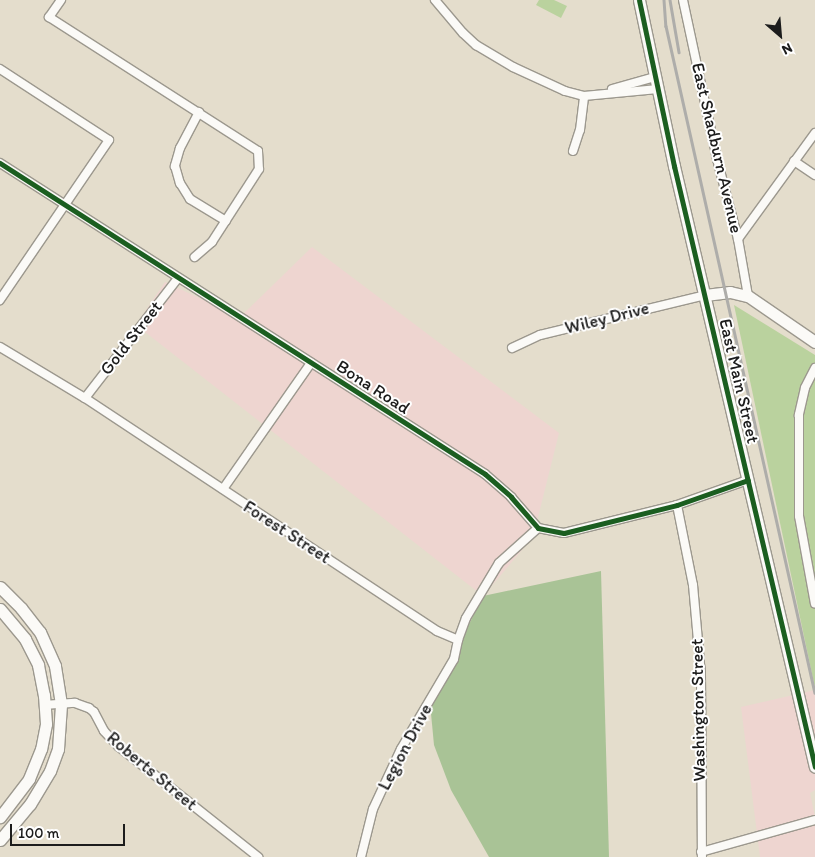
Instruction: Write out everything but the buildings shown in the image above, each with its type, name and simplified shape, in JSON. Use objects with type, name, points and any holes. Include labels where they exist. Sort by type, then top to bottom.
[{"type":"street","points":[[61,0],[49,17],[258,151],[259,169],[212,242],[195,257]]},
{"type":"street","points":[[435,0],[463,34],[476,45],[514,67],[565,91],[584,96],[658,89]]},
{"type":"street","name":"East Main Street","points":[[639,0],[705,295],[815,767]]},
{"type":"street","name":"East Shadburn Avenue","points":[[683,0],[717,159],[738,240],[748,296]]},
{"type":"street","points":[[0,69],[109,140],[0,300]]},
{"type":"street","points":[[601,93],[656,77]]},
{"type":"street","points":[[572,151],[580,130],[584,96]]},
{"type":"street","points":[[199,112],[180,148],[175,166],[180,183],[190,199],[226,220]]},
{"type":"street","points":[[738,240],[815,133]]},
{"type":"street","points":[[794,161],[815,175]]},
{"type":"street","name":"Bona Road","points":[[0,164],[485,474],[511,497],[538,528]]},
{"type":"street","name":"Gold Street","points":[[85,398],[178,278]]},
{"type":"street","points":[[705,295],[730,292],[748,296],[815,342]]},
{"type":"street","name":"Wiley Drive","points":[[512,348],[540,334],[705,295]]},
{"type":"street","name":"Forest Street","points":[[0,347],[85,398],[437,631],[458,640]]},
{"type":"street","points":[[223,490],[311,363]]},
{"type":"street","points":[[815,368],[805,388],[799,415],[799,516],[815,604]]},
{"type":"street","points":[[458,640],[466,618],[499,563],[538,528],[564,532],[677,505],[748,480]]},
{"type":"street","name":"Washington Street","points":[[677,505],[693,585],[701,675],[702,854]]},
{"type":"street","points":[[0,587],[21,608],[40,632],[55,666],[61,705],[58,749],[50,771],[30,804],[0,840]]},
{"type":"street","points":[[0,609],[25,638],[38,665],[46,724],[42,749],[29,779],[0,817]]},
{"type":"street","name":"Legion Drive","points":[[361,857],[372,809],[401,749],[454,659],[458,640]]},
{"type":"street","name":"Roberts Street","points":[[44,705],[75,703],[89,708],[94,712],[104,731],[118,746],[258,857]]},
{"type":"street","points":[[702,854],[815,820]]},
{"type":"shaded area","points":[[312,247],[559,433],[533,537],[483,596],[136,325],[165,282],[240,317]]},
{"type":"shaded area","points":[[815,690],[815,790],[810,793],[815,817],[815,857],[760,857],[741,707]]},
{"type":"green space","points":[[539,0],[554,0],[567,6],[561,18],[536,5]]},
{"type":"green space","points":[[734,305],[815,355],[815,688],[794,589]]},
{"type":"green space","points":[[601,571],[609,857],[489,857],[451,790],[434,745],[430,703],[483,596]]},
{"type":"railway","points":[[664,0],[666,26],[815,693]]},
{"type":"railway","points":[[670,0],[679,52]]},
{"type":"cycle path","points":[[639,0],[674,166],[815,767]]},
{"type":"cycle path","points":[[0,163],[485,474],[511,497],[538,528],[564,533],[677,505],[748,480]]}]
